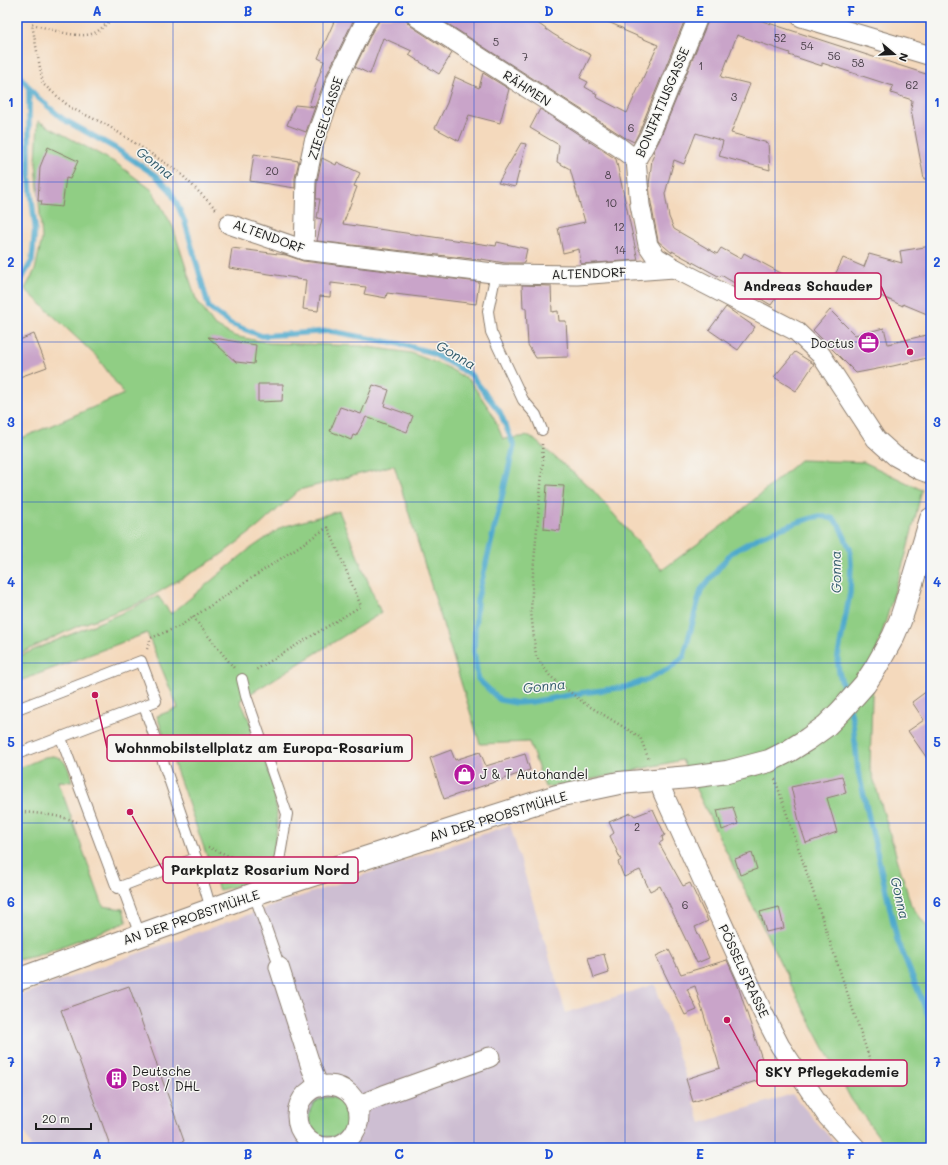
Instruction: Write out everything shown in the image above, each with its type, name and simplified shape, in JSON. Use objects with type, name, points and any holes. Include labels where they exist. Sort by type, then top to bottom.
[{"type":"street","name":"ZIEGELGASSE","points":[[304,250],[306,180],[314,142],[337,79],[364,24],[369,17]]},
{"type":"street","name":"RÄHMEN","points":[[417,17],[619,147],[636,160]]},
{"type":"street","name":"BONIFATIUSGASSE","points":[[698,17],[649,137],[636,160],[640,205],[648,245],[656,257],[674,268],[796,331],[821,355],[876,439],[895,456],[920,470],[931,474]]},
{"type":"street","points":[[801,17],[931,56]]},
{"type":"street","name":"ALTENDORF","points":[[229,224],[304,250],[496,273],[577,275],[674,268]]},
{"type":"street","name":"AN DER PROBSTMÜHLE","points":[[17,980],[254,894],[557,796],[619,783],[709,775],[741,769],[769,761],[788,752],[826,726],[841,711],[865,684],[885,653],[900,621],[931,519]]},
{"type":"street","name":"PÖSSELSTRASSE","points":[[658,780],[763,1013],[780,1046],[827,1116],[856,1148]]},
{"type":"street","points":[[279,967],[311,1067],[319,1087]]},
{"type":"street","points":[[357,1106],[490,1057]]},
{"type":"street","points":[[325,1085],[339,1087],[350,1094],[357,1106],[359,1118],[358,1125],[348,1140],[342,1144],[330,1147],[311,1146],[299,1129],[297,1116],[298,1110],[303,1098],[313,1089],[325,1085]]},
{"type":"lane","points":[[496,273],[488,311],[491,332],[523,400],[536,415],[542,430]]},
{"type":"lane","points":[[17,709],[141,662],[156,701],[17,754]]},
{"type":"lane","points":[[242,679],[246,696],[287,814],[279,861],[284,875]]},
{"type":"lane","points":[[144,706],[196,858],[211,909]]},
{"type":"lane","points":[[61,738],[117,888],[196,858]]},
{"type":"lane","points":[[122,886],[140,935]]},
{"type":"lane","points":[[254,894],[279,967]]},
{"type":"path","name":"ALTENDORF","points":[[114,17],[94,33],[80,35],[32,24],[43,84],[71,108],[107,125],[179,172],[229,224]]},
{"type":"path","points":[[542,430],[543,462],[531,612],[536,656],[550,676],[584,703],[640,737],[658,780]]},
{"type":"path","points":[[141,662],[151,638],[180,626],[193,617],[328,527],[362,606],[242,679],[193,617]]},
{"type":"path","points":[[769,761],[873,1069]]},
{"type":"path","points":[[17,812],[32,812],[69,819],[97,835]]},
{"type":"path","points":[[190,840],[263,870]]},
{"type":"shaded area","points":[[510,825],[566,1013],[655,984],[701,1123],[792,1094],[839,1148],[31,1148],[17,1114],[17,996],[281,903]]},
{"type":"green space","points":[[38,121],[116,163],[152,190],[173,227],[196,299],[214,325],[234,336],[269,343],[362,346],[411,353],[447,367],[470,381],[492,413],[503,439],[530,436],[592,489],[662,570],[734,517],[800,460],[864,462],[922,490],[906,554],[873,663],[870,767],[911,905],[931,932],[931,1145],[924,1148],[887,1148],[851,1099],[796,995],[682,760],[570,784],[545,787],[529,742],[480,744],[394,465],[299,490],[258,527],[218,557],[142,602],[78,626],[17,655],[17,440],[124,394],[97,357],[25,289],[35,270],[42,239],[36,163]]},
{"type":"green space","points":[[339,511],[381,613],[240,700],[259,743],[270,775],[276,807],[277,822],[272,860],[272,873],[245,884],[219,890],[157,716],[178,708],[147,633],[17,682],[17,657],[158,596],[171,614],[247,551],[282,527]]},
{"type":"green space","points":[[53,756],[61,759],[67,765],[70,773],[72,782],[58,781],[103,906],[123,909],[127,922],[36,956],[17,960],[17,769],[45,757]]},
{"type":"green space","points":[[329,1097],[337,1099],[343,1103],[347,1109],[349,1117],[347,1125],[343,1131],[337,1135],[329,1137],[321,1135],[315,1131],[311,1125],[309,1117],[311,1109],[315,1103],[321,1099]]},
{"type":"building","points":[[336,17],[355,17],[327,74],[315,107],[309,105],[324,61],[318,58]]},
{"type":"building","points":[[380,17],[406,17],[407,22],[411,26],[452,53],[439,74],[409,55],[412,51],[383,38],[370,74],[355,67]]},
{"type":"building","points":[[437,17],[529,17],[553,34],[591,55],[580,78],[588,82],[585,87],[597,94],[596,97],[627,113],[658,45],[597,17],[686,17],[634,142]]},
{"type":"building","points":[[709,17],[750,17],[929,75],[931,83],[931,179],[924,179],[911,110],[912,100],[891,93],[893,86],[822,63],[822,66],[789,55],[790,53],[737,35],[721,77],[750,84],[731,133],[768,143],[770,170],[719,156],[723,141],[696,133],[684,164],[674,160],[665,194],[669,217],[674,229],[717,254],[721,248],[741,259],[744,253],[790,278],[771,305],[721,275],[720,277],[672,251],[672,253],[658,241],[649,185],[652,159],[655,153],[653,152],[659,141]]},
{"type":"building","points":[[483,73],[509,89],[500,123],[469,115],[459,141],[435,128],[447,103],[455,77],[479,88]]},
{"type":"building","points":[[295,105],[315,107],[306,132],[287,125]]},
{"type":"building","points":[[540,109],[616,159],[638,260],[581,264],[579,249],[563,253],[558,228],[585,222],[570,169],[557,162],[559,145],[530,128]]},
{"type":"building","points":[[521,143],[526,144],[515,187],[498,183]]},
{"type":"building","points":[[48,147],[78,161],[70,179],[66,178],[62,207],[41,205],[42,201],[38,201],[40,167]]},
{"type":"building","points":[[254,154],[299,161],[295,178],[295,188],[250,181]]},
{"type":"building","points":[[322,158],[336,165],[337,162],[360,173],[354,186],[357,187],[343,224],[496,246],[497,242],[527,249],[524,263],[505,263],[317,241],[322,219],[317,218],[320,199],[316,199],[317,181]]},
{"type":"building","points":[[931,246],[931,306],[927,314],[903,304],[903,306],[835,275],[843,258],[864,267],[869,254],[902,263],[900,251]]},
{"type":"building","points":[[232,248],[286,255],[303,261],[479,282],[476,304],[387,293],[386,298],[364,294],[366,287],[331,283],[330,297],[320,296],[318,311],[303,309],[306,280],[229,268]]},
{"type":"building","points":[[522,285],[551,286],[552,312],[558,311],[559,321],[566,321],[568,357],[536,358],[528,345],[526,308],[523,308]]},
{"type":"building","points":[[726,307],[755,327],[738,350],[709,330]]},
{"type":"building","points":[[830,310],[855,335],[884,328],[888,344],[931,334],[931,357],[856,373],[813,330]]},
{"type":"building","points":[[34,334],[47,367],[17,378],[17,341]]},
{"type":"building","points":[[208,337],[256,345],[254,364],[236,362]]},
{"type":"building","points":[[795,352],[814,364],[796,391],[774,377]]},
{"type":"building","points":[[258,384],[283,384],[282,401],[258,402]]},
{"type":"building","points":[[373,385],[389,390],[384,406],[413,416],[407,432],[366,417],[356,436],[353,435],[351,440],[330,431],[340,407],[361,414]]},
{"type":"building","points":[[547,485],[564,486],[560,531],[544,529]]},
{"type":"building","points":[[931,688],[931,764],[908,731],[924,720],[912,702]]},
{"type":"building","points":[[451,750],[455,760],[480,752],[486,766],[525,754],[530,770],[444,799],[430,758]]},
{"type":"building","points":[[842,776],[846,793],[827,798],[837,832],[806,843],[791,787]]},
{"type":"building","points":[[733,807],[738,824],[722,830],[717,810]]},
{"type":"building","points":[[653,809],[665,835],[662,837],[663,841],[659,843],[683,886],[690,883],[708,921],[695,927],[709,958],[697,963],[660,886],[650,891],[640,870],[624,877],[618,862],[621,860],[610,836],[614,833],[609,822],[631,813],[635,816]]},
{"type":"building","points":[[752,853],[757,869],[740,875],[735,859]]},
{"type":"building","points":[[779,907],[784,928],[766,932],[760,912]]},
{"type":"building","points":[[669,950],[681,974],[727,960],[736,980],[768,1077],[693,1102],[686,1079],[720,1068],[695,986],[687,989],[697,1010],[685,1015],[656,956]]},
{"type":"building","points":[[604,954],[609,973],[594,978],[588,958]]},
{"type":"building","name":"Deutsche Post / DHL","points":[[129,986],[184,1141],[166,1148],[111,1148],[61,1010]]},
{"type":"waterway","name":"Gonna","points":[[17,73],[37,97],[63,119],[115,148],[155,175],[170,190],[185,222],[209,308],[231,324],[262,336],[330,331],[400,344],[430,352],[470,374],[500,412],[514,446],[477,601],[474,651],[478,679],[500,700],[517,703],[531,702],[626,687],[649,679],[673,666],[684,656],[701,590],[731,553],[761,536],[796,523],[823,516],[833,519],[839,525],[850,549],[850,593],[838,656],[839,672],[846,696]]},
{"type":"waterway","points":[[17,284],[32,261],[35,227],[29,174],[29,87]]},
{"type":"waterway","name":"Gonna","points":[[850,709],[853,722],[858,770],[897,939],[931,1022]]},
{"type":"place","name":"Doctus","points":[[869,343]]},
{"type":"place","name":"Andreas Schauder","points":[[910,352]]},
{"type":"place","name":"Wohnmobilstellplatz am Europa-Rosarium","points":[[95,695]]},
{"type":"place","name":"J & T Autohandel","points":[[464,774]]},
{"type":"place","name":"Parkplatz Rosarium Nord","points":[[130,812]]},
{"type":"place","name":"SKY Pflegekademie","points":[[727,1020]]},
{"type":"place","name":"Deutsche Post / DHL","points":[[117,1078]]}]
